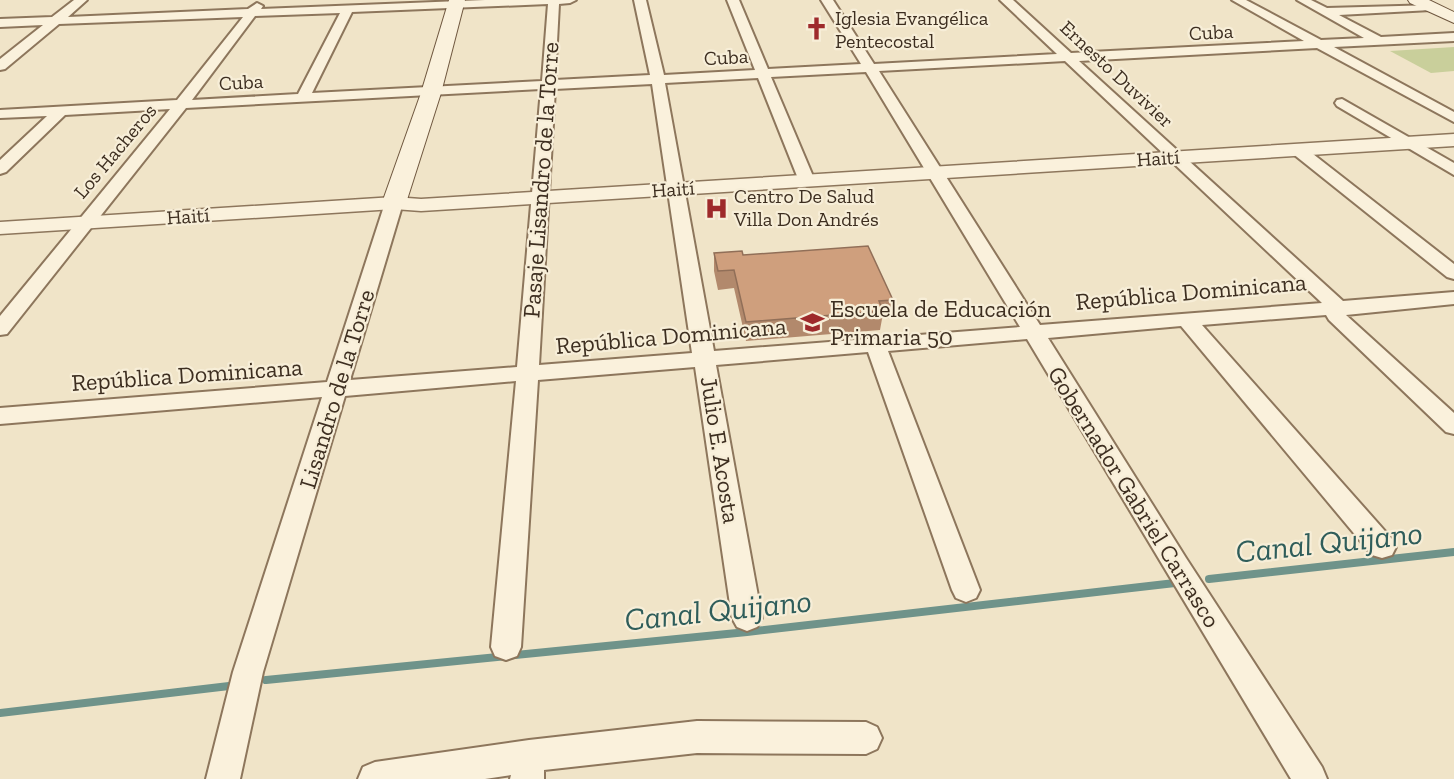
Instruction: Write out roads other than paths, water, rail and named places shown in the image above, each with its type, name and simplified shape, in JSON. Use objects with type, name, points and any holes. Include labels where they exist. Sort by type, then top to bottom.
[{"type":"main road","name":"Lisandro de la Torre","points":[[394,203],[430,93],[456,2]]},
{"type":"main road","points":[[1424,3],[1454,18]]},
{"type":"street","points":[[0,66],[81,0]]},
{"type":"street","name":"Los Hacheros","points":[[0,329],[181,105],[262,0]]},
{"type":"street","name":"Pasaje Lisandro de la Torre","points":[[506,646],[554,0]]},
{"type":"street","points":[[0,23],[348,9],[456,2],[570,0]]},
{"type":"street","name":"Julio E. Acosta","points":[[640,0],[658,80],[747,618]]},
{"type":"street","points":[[733,0],[807,181]]},
{"type":"street","name":"Gobernador Gabriel Carrasco","points":[[827,0],[936,172],[1176,567],[1310,779]]},
{"type":"street","name":"Ernesto Duvivier","points":[[1006,0],[1338,307],[1336,316],[1454,426]]},
{"type":"street","points":[[1238,0],[1454,118]]},
{"type":"street","points":[[1303,0],[1381,42]]},
{"type":"street","points":[[1325,12],[1424,3]]},
{"type":"street","points":[[302,99],[348,9]]},
{"type":"street","name":"Cuba","points":[[0,114],[1454,38]]},
{"type":"street","points":[[1342,103],[1454,170]]},
{"type":"street","points":[[0,169],[61,111]]},
{"type":"street","name":"Haití","points":[[0,228],[394,203],[421,205],[1454,140]]},
{"type":"street","points":[[1298,150],[1454,273]]},
{"type":"street","name":"Lisandro de la Torre","points":[[223,779],[248,672],[394,203]]},
{"type":"street","name":"República Dominicana","points":[[0,416],[1454,298]]},
{"type":"street","points":[[1186,319],[1382,547]]},
{"type":"street","points":[[876,346],[966,590]]},
{"type":"street","points":[[375,779],[528,768],[697,737],[866,738]]},
{"type":"waterway","name":"Canal Quijano","points":[[1209,579],[1454,552]]},
{"type":"waterway","name":"Canal Quijano","points":[[266,680],[747,632],[1175,583]]},
{"type":"waterway","name":"Canal Quijano","points":[[0,713],[229,686]]},
{"type":"place","name":"Iglesia Evangélica Pentecostal","points":[[817,29]]},
{"type":"place","name":"Centro De Salud Villa Don Andrés","points":[[716,208]]},
{"type":"place","name":"Escuela de Educación Primaria 50","points":[[812,323]]}]
